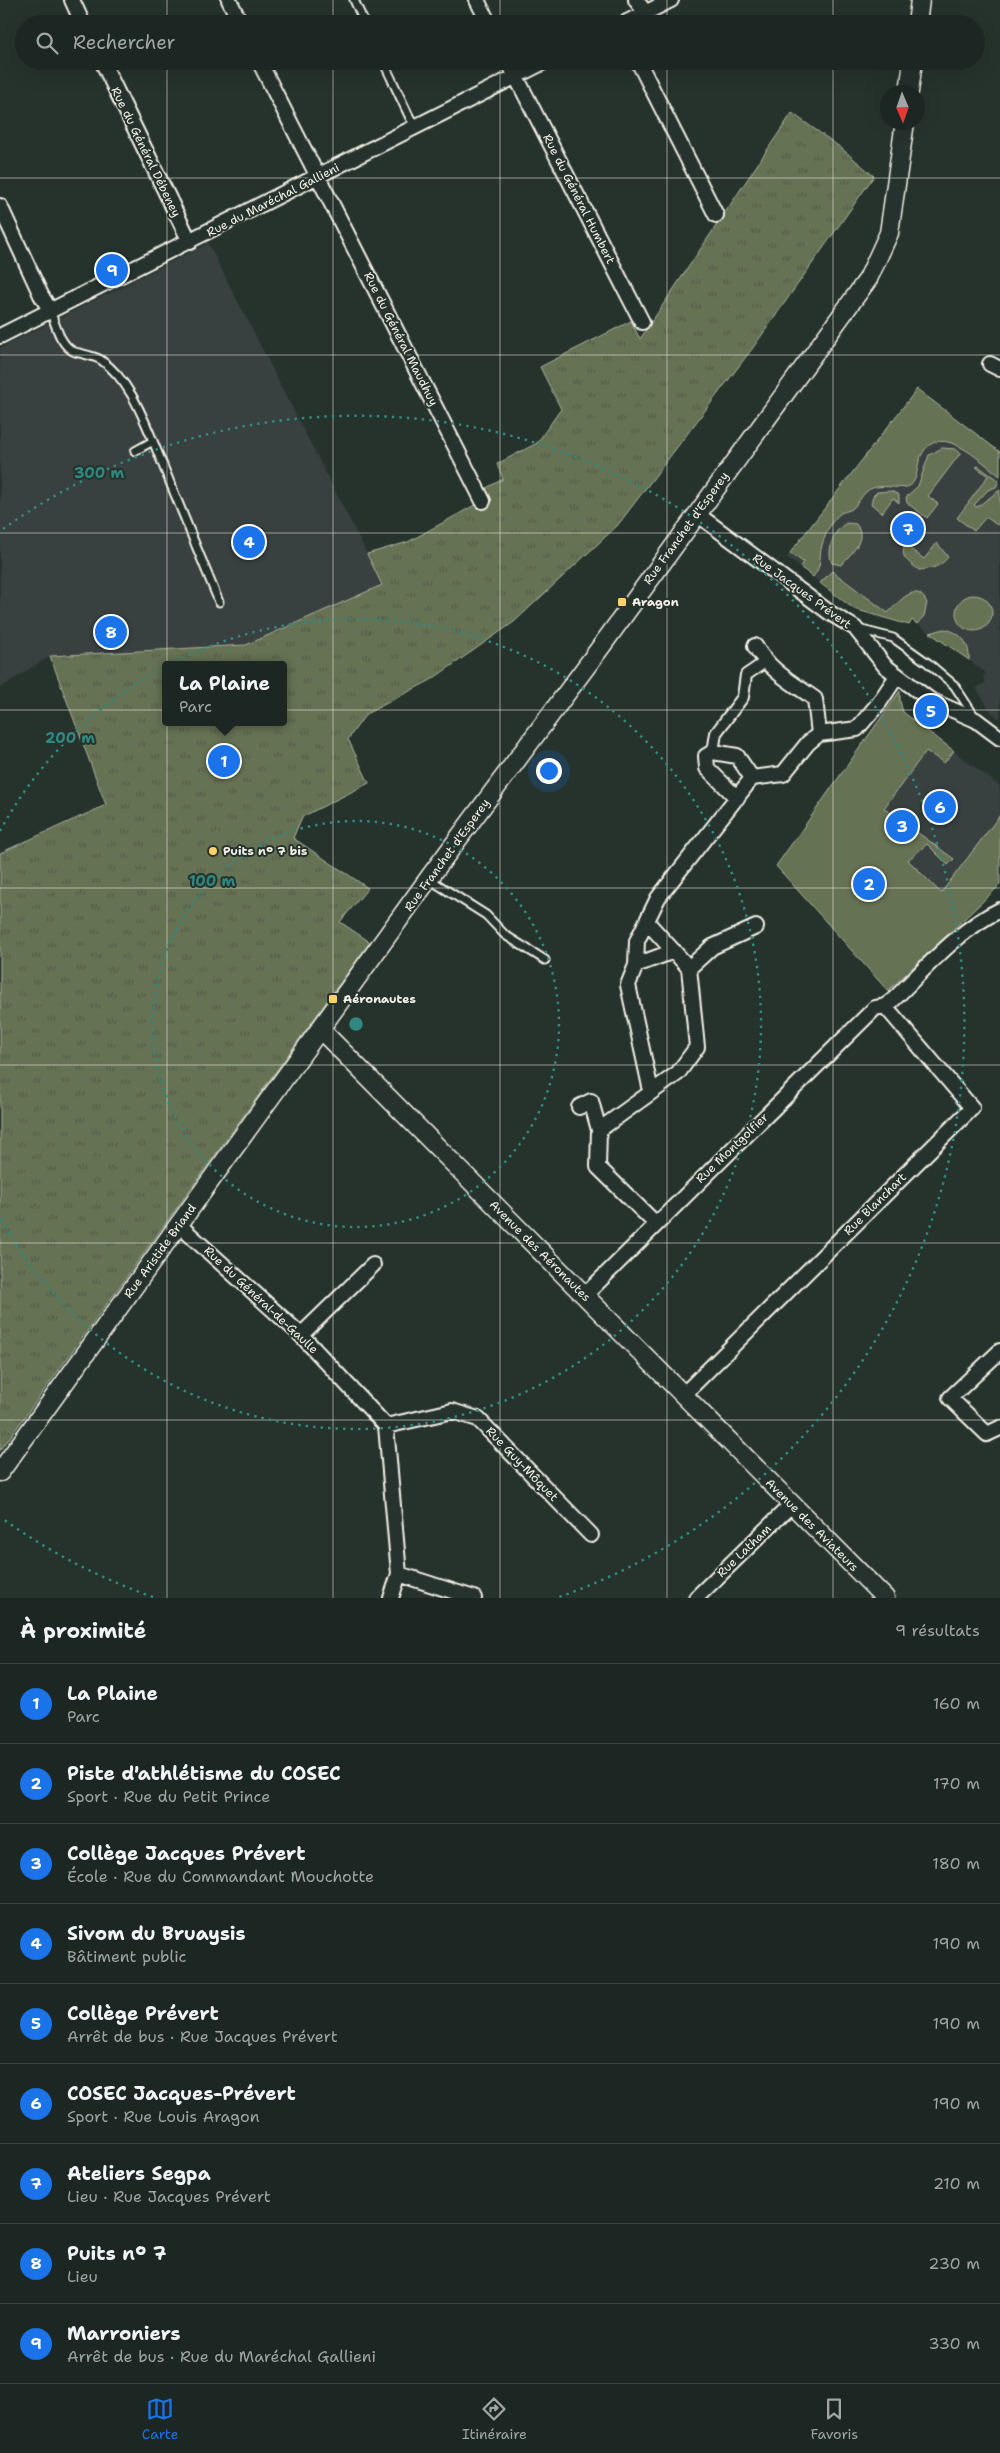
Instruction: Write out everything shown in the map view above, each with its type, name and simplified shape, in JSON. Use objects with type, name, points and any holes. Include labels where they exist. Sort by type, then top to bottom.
[{"type":"street","points":[[72,0],[79,15]]},
{"type":"street","points":[[229,0],[236,15]]},
{"type":"street","points":[[477,0],[484,15]]},
{"type":"street","points":[[636,0],[645,12]]},
{"type":"street","points":[[640,15],[670,0]]},
{"type":"street","points":[[919,15],[920,0]]},
{"type":"street","name":"Rue du Général Débeney","points":[[106,70],[190,242]]},
{"type":"street","name":"Rue du Général Maudhuy","points":[[264,70],[483,501]]},
{"type":"street","name":"Rue du Général Humbert","points":[[512,70],[642,322]]},
{"type":"street","name":"Rue du Maréchal Gallieni","points":[[0,336],[190,242],[527,70]]},
{"type":"street","points":[[643,70],[716,215]]},
{"type":"street","points":[[910,85],[912,70]]},
{"type":"street","name":"Rue Franchet d'Esperey","points":[[320,1029],[868,280],[889,233],[904,130]]},
{"type":"street","points":[[0,206],[41,295],[50,310]]},
{"type":"street","name":"Rue Jacques Prévert","points":[[697,514],[830,613],[855,628],[880,660],[896,676],[930,700],[976,720],[1000,738]]},
{"type":"street","points":[[755,646],[765,662],[815,699],[819,734]]},
{"type":"street","points":[[713,752],[716,733],[744,696],[746,675],[765,662]]},
{"type":"street","points":[[651,1091],[628,985],[636,964],[637,941],[658,898],[752,778],[783,774],[808,743],[819,734],[857,729],[879,703],[896,676]]},
{"type":"street","points":[[737,798],[707,768],[706,756],[713,752],[737,756],[752,778]]},
{"type":"street","name":"Rue Montgolfier","points":[[584,1296],[655,1223],[875,1008],[885,1006],[945,950],[984,918],[1000,910]]},
{"type":"street","points":[[599,1130],[678,1073],[697,1047],[689,968],[647,922]]},
{"type":"street","points":[[689,968],[712,947],[756,927]]},
{"type":"street","points":[[636,964],[674,951]]},
{"type":"street","name":"Rue Blanchart","points":[[683,1395],[972,1108],[885,1006]]},
{"type":"street","name":"Rue Aristide Briand","points":[[0,1472],[320,1029]]},
{"type":"street","name":"Avenue des Aéronautes","points":[[320,1029],[760,1472]]},
{"type":"street","points":[[579,1107],[591,1101],[599,1130],[598,1167],[655,1223]]},
{"type":"street","name":"Rue du Général-de-Gaulle","points":[[179,1225],[301,1335],[386,1426]]},
{"type":"street","points":[[301,1335],[373,1265]]},
{"type":"street","points":[[1000,1351],[950,1398],[987,1434],[1000,1428]]},
{"type":"street","name":"Rue Guy-Môquet","points":[[386,1426],[452,1411],[478,1419],[591,1534]]},
{"type":"street","points":[[386,1426],[399,1574],[391,1598]]},
{"type":"street","name":"Avenue des Aviateurs","points":[[760,1472],[885,1598]]},
{"type":"street","name":"Rue Latham","points":[[696,1598],[792,1504]]},
{"type":"street","points":[[399,1574],[474,1598]]},
{"type":"lane","points":[[354,0],[361,15]]},
{"type":"lane","points":[[387,70],[410,118],[417,127]]},
{"type":"lane","points":[[50,310],[61,338],[72,351],[100,360],[118,377],[136,402],[219,602]]},
{"type":"lane","points":[[135,451],[153,441]]},
{"type":"lane","points":[[855,628],[893,638],[928,663],[954,685],[976,720]]},
{"type":"lane","points":[[429,878],[486,915],[505,935],[545,960]]},
{"type":"shaded area","points":[[208,243],[383,585],[246,645],[50,656],[0,688],[0,348]]},
{"type":"shaded area","points":[[917,389],[1000,452],[1000,719],[991,712],[976,688],[986,682],[983,677],[986,673],[912,620],[909,625],[854,609],[787,557]]},
{"type":"shaded area","points":[[900,691],[901,708],[907,716],[1000,786],[1000,885],[888,991],[776,866]]},
{"type":"green space","points":[[792,113],[841,148],[874,176],[752,349],[617,526],[514,622],[431,680],[366,714],[348,739],[369,783],[302,817],[293,838],[368,888],[340,922],[370,942],[0,1451],[0,853],[106,805],[50,656],[246,645],[382,585],[367,554],[408,542],[482,501],[479,492],[503,479],[497,464],[537,443],[561,409],[540,367],[631,321],[640,339]]},
{"type":"green space","points":[[917,389],[1000,452],[1000,476],[971,454],[949,442],[938,442],[929,446],[921,456],[914,482],[911,485],[907,487],[872,488],[865,493],[852,509],[841,513],[834,519],[824,540],[819,565],[813,577],[800,567],[803,562],[790,553]]},
{"type":"green space","points":[[942,448],[955,449],[962,454],[959,455],[928,496],[938,504],[927,518],[907,503],[906,497],[918,486],[929,455]]},
{"type":"green space","points":[[978,466],[999,481],[996,487],[988,490],[974,505],[977,507],[1000,490],[1000,521],[997,525],[986,517],[974,531],[957,518],[988,476],[976,467]]},
{"type":"green space","points":[[891,491],[899,495],[899,503],[893,498],[882,513],[871,504],[873,496],[877,492]]},
{"type":"green space","points":[[847,523],[856,524],[860,535],[859,541],[841,565],[832,563],[830,552],[832,540],[838,530]]},
{"type":"green space","points":[[937,543],[948,557],[935,567],[919,570],[904,557],[905,545],[924,559]]},
{"type":"green space","points":[[832,571],[888,613],[907,595],[918,593],[923,596],[927,603],[924,616],[917,624],[912,620],[909,625],[854,609],[820,583]]},
{"type":"green space","points":[[974,595],[981,596],[987,600],[991,606],[991,620],[987,626],[981,630],[974,631],[967,630],[961,626],[957,620],[956,613],[957,606],[961,600],[967,596]]},
{"type":"green space","points":[[944,629],[950,630],[963,639],[968,648],[969,660],[930,633]]},
{"type":"green space","points":[[900,691],[903,712],[954,751],[944,763],[926,751],[884,808],[954,859],[948,865],[927,844],[908,860],[941,893],[1000,815],[1000,885],[888,991],[776,866]]},
{"type":"place","name":"Marroniers","points":[[112,270]]},
{"type":"place","name":"Ateliers Segpa","points":[[908,529]]},
{"type":"place","name":"Sivom du Bruaysis","points":[[249,542]]},
{"type":"place","name":"Aragon","points":[[622,602]]},
{"type":"place","name":"Puits n° 7","points":[[111,632]]},
{"type":"place","name":"Collège Prévert","points":[[931,711]]},
{"type":"place","name":"La Plaine","points":[[224,761]]},
{"type":"place","name":"COSEC Jacques-Prévert","points":[[940,807]]},
{"type":"place","name":"Collège Jacques Prévert","points":[[902,826]]},
{"type":"place","name":"Puits n° 7 bis","points":[[213,851]]},
{"type":"place","name":"Piste d'athlétisme du COSEC","points":[[869,884]]},
{"type":"place","name":"Aéronautes","points":[[333,999]]}]
